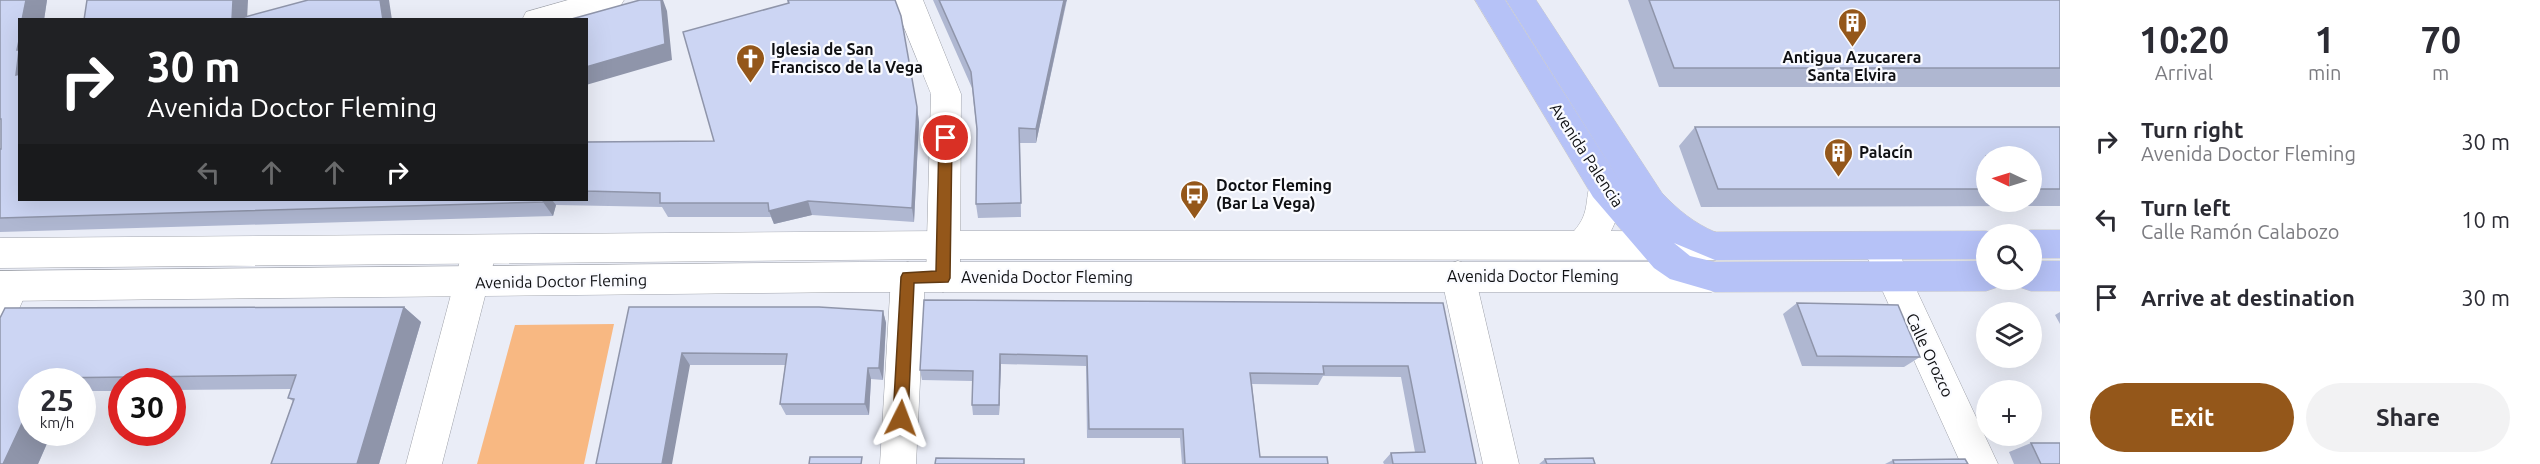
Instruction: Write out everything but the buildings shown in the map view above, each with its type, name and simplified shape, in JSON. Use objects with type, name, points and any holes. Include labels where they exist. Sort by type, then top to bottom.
[{"type":"main road","points":[[543,18],[609,0]]},
{"type":"main road","points":[[908,0],[946,94],[943,261]]},
{"type":"main road","name":"Avenida Palencia","points":[[1490,0],[1604,187],[1666,258],[1682,269],[1715,261]]},
{"type":"main road","name":"Avenida Palencia","points":[[1521,0],[1651,203],[1669,224],[1693,238],[1715,261]]},
{"type":"main road","points":[[1583,245],[1597,231],[1605,212],[1604,187]]},
{"type":"main road","points":[[2042,244],[2060,244]]},
{"type":"main road","name":"Avenida Doctor Fleming","points":[[4,295],[471,283],[908,277],[943,261],[1654,245]]},
{"type":"main road","name":"Avenida Doctor Fleming","points":[[0,253],[481,249],[1458,276],[1715,261],[1879,245],[1976,245]]},
{"type":"main road","name":"Calle Orozco","points":[[1879,245],[1980,464]]},
{"type":"main road","points":[[424,464],[481,249]]},
{"type":"main road","name":"Avenida Doctor Fleming","points":[[1715,261],[1894,276],[1976,276]]},
{"type":"main road","points":[[1458,276],[1501,464]]},
{"type":"main road","points":[[2042,276],[2060,276]]},
{"type":"main road","points":[[898,464],[908,277]]},
{"type":"shaded area","points":[[614,324],[584,464],[477,464],[515,325]]},
{"type":"place","name":"Antigua Azucarera Santa Elvira","points":[[1852,48]]},
{"type":"place","name":"Iglesia de San Francisco de la Vega","points":[[750,84]]},
{"type":"place","name":"Palacín","points":[[1838,178]]},
{"type":"place","name":"Doctor Fleming (Bar La Vega)","points":[[1195,220]]},
{"type":"route","points":[[901,418],[908,277],[943,278],[946,138]]}]
